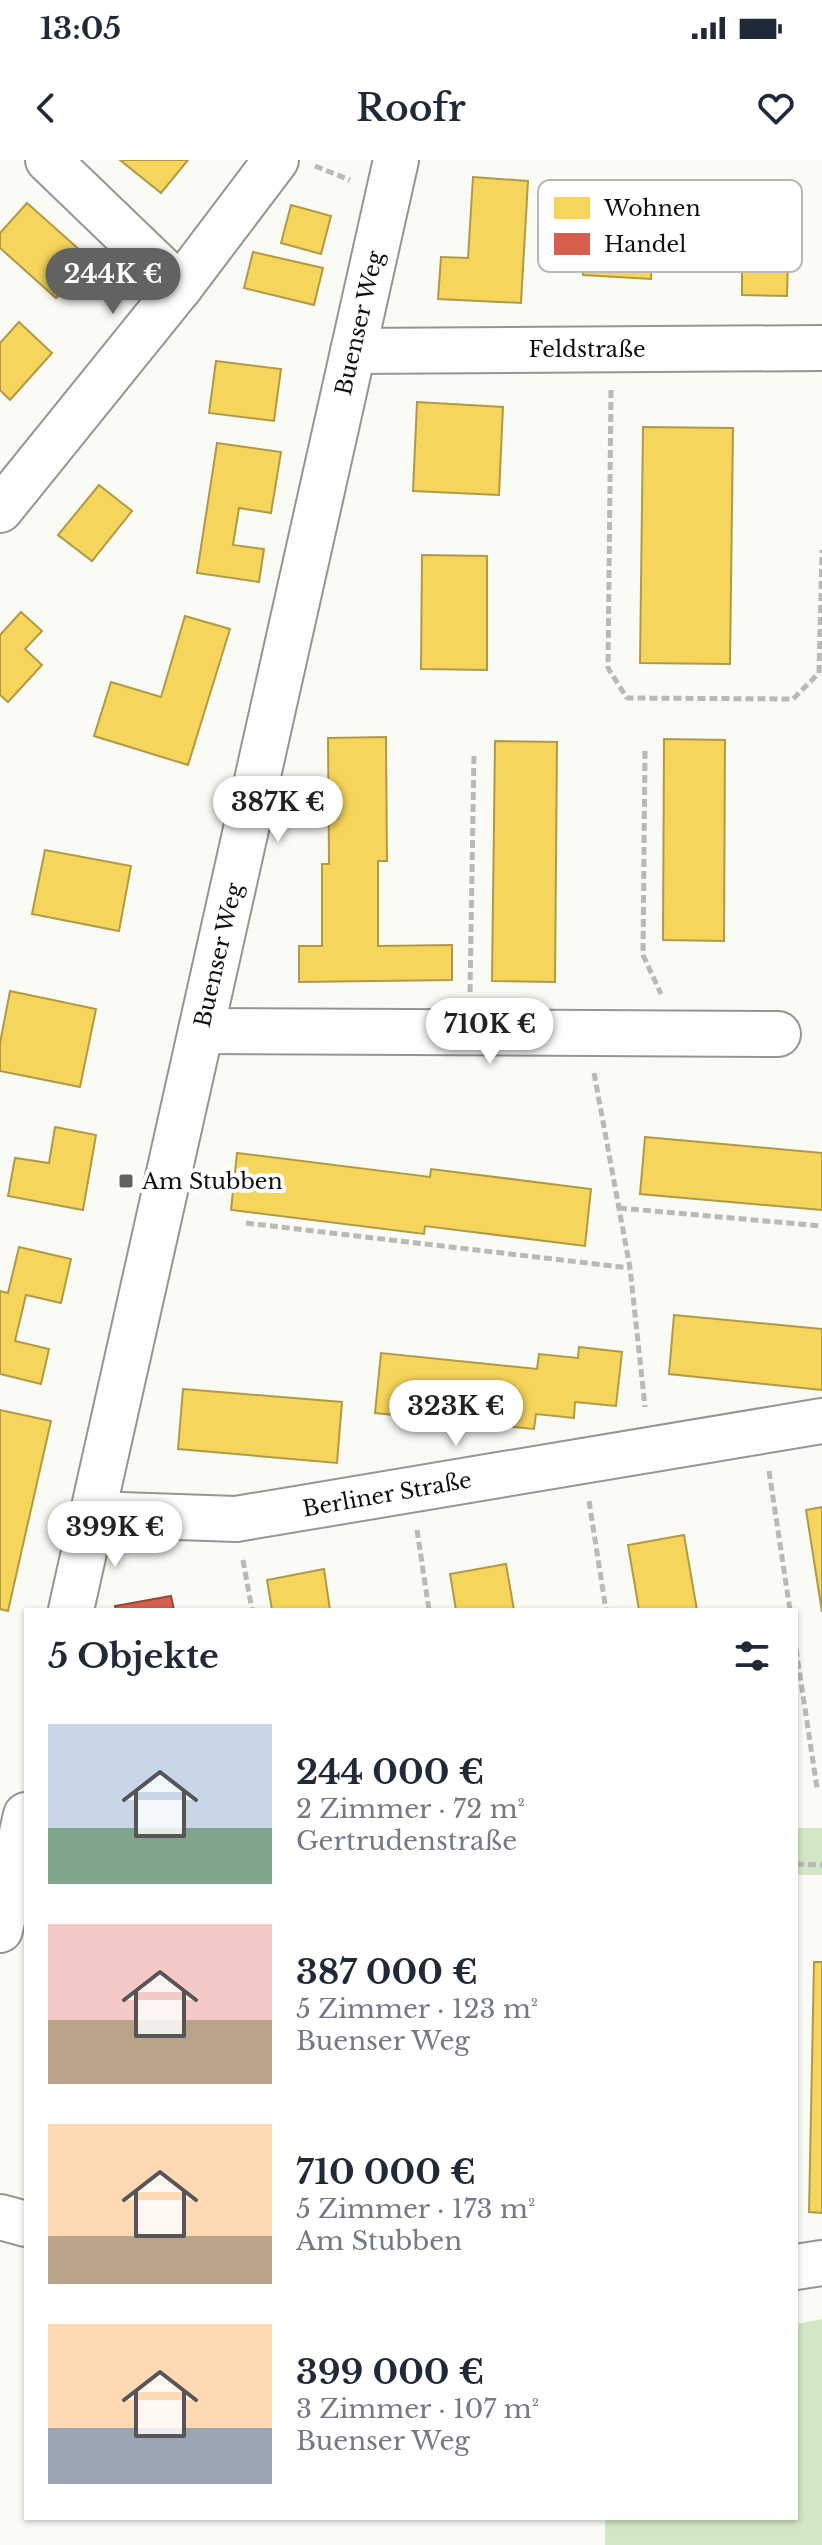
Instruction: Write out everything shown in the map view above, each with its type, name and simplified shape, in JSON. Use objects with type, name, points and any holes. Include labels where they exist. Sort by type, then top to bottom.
[{"type":"street","points":[[48,160],[180,287]]},
{"type":"street","points":[[0,510],[180,287],[276,160]]},
{"type":"street","name":"Buenser Weg","points":[[71,1608],[392,177]]},
{"type":"street","name":"Feldstraße","points":[[353,351],[822,348]]},
{"type":"street","points":[[201,1031],[778,1034]]},
{"type":"street","name":"Berliner Straße","points":[[92,1514],[236,1519],[822,1421]]},
{"type":"street","points":[[0,1930],[8,1860],[24,1820]]},
{"type":"street","points":[[0,2217],[24,2223]]},
{"type":"street","points":[[798,2267],[822,2263]]},
{"type":"path","points":[[300,160],[392,177]]},
{"type":"path","points":[[611,349],[608,668],[627,698],[793,699],[820,673],[822,550]]},
{"type":"path","points":[[645,751],[643,955],[681,1034]]},
{"type":"path","points":[[470,1032],[474,753]]},
{"type":"path","points":[[587,1033],[630,1268],[649,1450]]},
{"type":"path","points":[[619,1208],[822,1226]]},
{"type":"path","points":[[246,1223],[630,1268]]},
{"type":"path","points":[[763,1430],[790,1608]]},
{"type":"path","points":[[583,1460],[606,1608]]},
{"type":"path","points":[[411,1490],[429,1608]]},
{"type":"path","points":[[236,1519],[252,1608]]},
{"type":"path","points":[[798,1662],[817,1788]]},
{"type":"path","points":[[798,1864],[822,1865]]},
{"type":"green space","points":[[798,1828],[822,1828],[822,1875],[798,1875]]},
{"type":"green space","points":[[822,2319],[822,2545],[605,2545],[605,2520],[798,2520],[798,2324]]},
{"type":"building: Wohnen","points":[[120,160],[188,160],[161,193]]},
{"type":"building: Wohnen","points":[[473,177],[528,181],[521,303],[438,299],[441,257],[468,258]]},
{"type":"building: Wohnen","points":[[27,203],[91,260],[56,298],[0,248],[0,233]]},
{"type":"building: Wohnen","points":[[291,205],[331,216],[321,254],[281,243]]},
{"type":"building: Wohnen","points":[[253,252],[323,268],[314,305],[244,288]]},
{"type":"building: Wohnen","points":[[583,272],[651,272],[651,279],[583,275]]},
{"type":"building: Wohnen","points":[[742,272],[788,272],[787,296],[742,295]]},
{"type":"building: Wohnen","points":[[19,322],[52,353],[10,400],[0,390],[0,343]]},
{"type":"building: Wohnen","points":[[216,361],[281,369],[274,421],[209,413]]},
{"type":"building: Wohnen","points":[[417,402],[503,407],[499,495],[413,491]]},
{"type":"building: Wohnen","points":[[643,427],[733,428],[730,664],[640,663]]},
{"type":"building: Wohnen","points":[[217,443],[281,452],[271,513],[239,508],[233,545],[264,549],[259,582],[197,573]]},
{"type":"building: Wohnen","points":[[99,485],[132,511],[92,561],[58,535]]},
{"type":"building: Wohnen","points":[[422,555],[487,556],[487,670],[421,669]]},
{"type":"building: Wohnen","points":[[21,612],[42,631],[25,649],[42,665],[8,702],[0,695],[0,635]]},
{"type":"building: Wohnen","points":[[185,616],[230,629],[188,765],[94,736],[111,682],[161,697]]},
{"type":"building: Wohnen","points":[[386,737],[387,861],[378,861],[378,946],[452,945],[452,980],[299,982],[299,946],[322,946],[322,864],[329,864],[328,738]]},
{"type":"building: Wohnen","points":[[664,739],[725,740],[724,941],[663,940]]},
{"type":"building: Wohnen","points":[[495,741],[557,742],[555,982],[492,981]]},
{"type":"building: Wohnen","points":[[45,850],[131,866],[119,931],[32,914]]},
{"type":"building: Wohnen","points":[[10,991],[96,1009],[80,1087],[0,1071],[0,1043]]},
{"type":"building: Wohnen","points":[[55,1127],[96,1135],[83,1210],[8,1196],[15,1158],[49,1163]]},
{"type":"building: Wohnen","points":[[645,1137],[822,1153],[822,1210],[640,1194]]},
{"type":"building: Wohnen","points":[[237,1153],[430,1177],[431,1169],[591,1189],[585,1246],[425,1226],[424,1234],[231,1210]]},
{"type":"building: Wohnen","points":[[19,1247],[71,1259],[61,1303],[26,1295],[15,1341],[49,1349],[41,1384],[0,1374],[0,1291],[8,1293]]},
{"type":"building: Wohnen","points":[[674,1315],[822,1329],[822,1390],[669,1374]]},
{"type":"building: Wohnen","points":[[579,1347],[622,1352],[616,1406],[575,1402],[574,1418],[536,1414],[534,1429],[375,1413],[381,1353],[537,1369],[539,1354],[578,1358]]},
{"type":"building: Wohnen","points":[[183,1389],[342,1402],[337,1463],[178,1449]]},
{"type":"building: Wohnen","points":[[0,1410],[51,1421],[8,1611],[0,1609]]},
{"type":"building: Wohnen","points":[[822,1507],[822,1612],[806,1510]]},
{"type":"building: Wohnen","points":[[684,1535],[697,1608],[639,1608],[628,1545]]},
{"type":"building: Wohnen","points":[[506,1564],[514,1608],[456,1608],[450,1574]]},
{"type":"building: Wohnen","points":[[324,1569],[330,1608],[272,1608],[267,1580]]},
{"type":"building: Wohnen","points":[[814,1962],[822,1962],[822,2213],[809,2212]]},
{"type":"building: Handel","points":[[171,1596],[174,1608],[116,1608]]},
{"type":"place","name":"Am Stubben","points":[[126,1181]]}]
